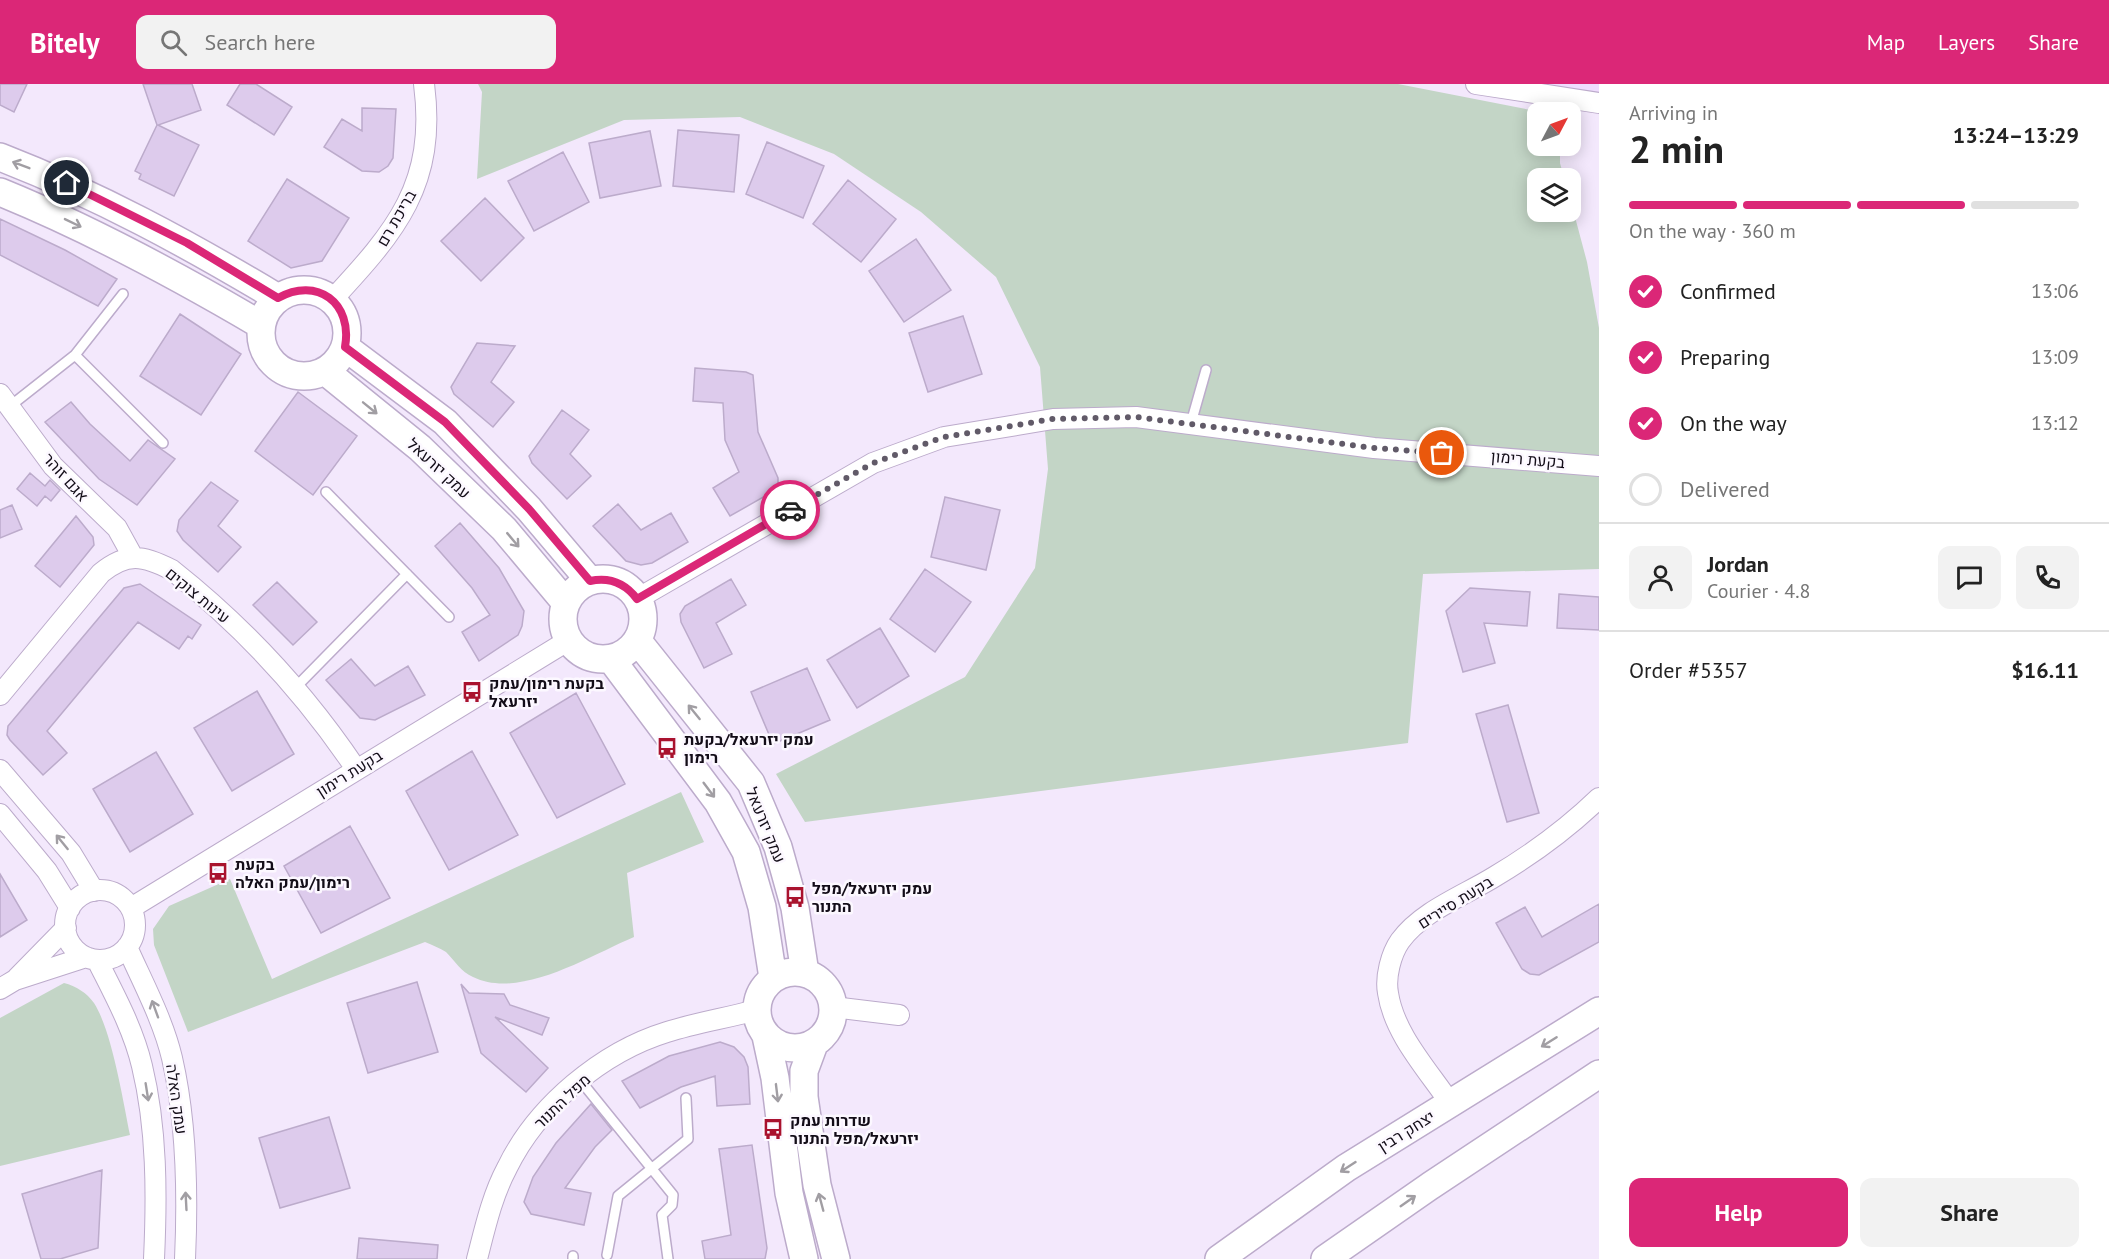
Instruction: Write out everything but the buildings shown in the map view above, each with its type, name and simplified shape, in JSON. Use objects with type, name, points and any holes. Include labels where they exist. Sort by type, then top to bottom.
[{"type":"main road","points":[[0,157],[67,183],[177,238],[278,298]]},
{"type":"main road","points":[[0,192],[54,214],[173,273],[261,325]]},
{"type":"main road","points":[[299,289],[311,290],[332,300],[346,321],[345,347],[337,361],[325,371],[302,376],[279,368],[264,349],[261,325],[267,310],[278,298],[299,289]]},
{"type":"main road","points":[[345,347],[445,422],[529,509],[590,581]]},
{"type":"main road","name":"עמק יזרעאל","points":[[325,371],[420,448],[504,529],[566,603]]},
{"type":"main road","points":[[590,581],[616,582],[632,591],[637,599],[643,620],[637,640],[626,652],[611,659],[591,658],[574,648],[568,640],[563,622],[566,603],[576,590],[590,581]]},
{"type":"main road","name":"עמק יזרעאל","points":[[637,640],[751,783],[778,847],[795,908],[805,973]]},
{"type":"main road","name":"עמק יזרעאל","points":[[611,659],[718,802],[746,852],[762,907],[773,978]]},
{"type":"main road","points":[[814,1044],[801,1048],[788,1048],[766,1036],[760,1028],[756,1010],[761,992],[773,978],[788,973],[805,973],[821,982],[831,998],[833,1007],[829,1028],[814,1044],[804,1071],[804,1097],[817,1185],[836,1259]]},
{"type":"main road","name":"יצחק רבין","points":[[1219,1259],[1346,1168],[1599,1011]]},
{"type":"main road","points":[[766,1036],[775,1078],[789,1193],[804,1259]]},
{"type":"main road","points":[[1326,1259],[1430,1186],[1599,1074]]},
{"type":"street","name":"בריכת רם","points":[[332,300],[381,248],[413,193],[424,153],[428,118],[424,84]]},
{"type":"street","points":[[1476,84],[1542,89],[1599,103]]},
{"type":"street","name":"אגם זוהר","points":[[4,400],[54,466],[117,528],[133,557]]},
{"type":"street","name":"בקעת רימון","points":[[637,599],[873,463],[944,437],[1071,418],[1136,417],[1374,448],[1599,466]]},
{"type":"street","points":[[0,695],[101,573],[116,561],[133,557]]},
{"type":"street","name":"עינות צוקים","points":[[133,557],[160,564],[200,592],[252,641],[327,726],[356,769]]},
{"type":"street","name":"בקעת רימון","points":[[131,909],[568,640]]},
{"type":"street","points":[[0,770],[71,853],[94,891]]},
{"type":"street","name":"בקעת סיירים","points":[[1450,1103],[1413,1050],[1395,1018],[1387,992],[1389,965],[1399,942],[1419,921],[1496,876],[1545,843],[1599,798]]},
{"type":"street","points":[[0,814],[47,871],[70,908]]},
{"type":"street","points":[[7,984],[91,958],[114,958],[128,947],[135,928],[131,909],[119,896],[103,890],[84,894],[70,908],[66,928],[70,942],[91,958]]},
{"type":"street","points":[[7,984],[66,928]]},
{"type":"street","name":"עמק האלה","points":[[128,947],[152,1002],[171,1057],[182,1119],[187,1213],[185,1259]]},
{"type":"street","name":"עמק האלה","points":[[91,958],[124,1014],[142,1065],[152,1123],[156,1213],[154,1259]]},
{"type":"street","points":[[833,1007],[899,1015]]},
{"type":"street","name":"מפל התנור","points":[[477,1259],[487,1218],[507,1167],[540,1117],[580,1080],[628,1048],[666,1032],[756,1010]]},
{"type":"lane","points":[[4,400],[75,356],[123,294]]},
{"type":"lane","points":[[75,356],[163,443]]},
{"type":"lane","points":[[1191,423],[1206,370]]},
{"type":"lane","points":[[326,492],[449,617]]},
{"type":"lane","points":[[295,688],[407,574]]},
{"type":"lane","points":[[580,1080],[673,1195],[672,1205],[662,1215],[668,1259]]},
{"type":"lane","points":[[608,1255],[618,1196],[650,1167],[688,1139],[686,1098]]},
{"type":"shaded area","points":[[1466,84],[1599,84],[1599,103]]},
{"type":"green space","points":[[478,84],[1398,84],[1527,109],[1527,156],[1560,156],[1561,168],[1527,168],[1527,222],[1576,222],[1587,262],[1599,328],[1599,569],[1423,574],[1408,743],[805,822],[776,774],[965,677],[1035,568],[1048,469],[1040,367],[996,277],[921,212],[834,154],[740,117],[624,120],[477,179],[482,92]]},
{"type":"green space","points":[[681,792],[704,842],[627,873],[634,937],[554,973],[512,983],[492,983],[469,975],[446,952],[425,942],[188,1032],[154,945],[153,929],[169,906],[230,879],[272,979]]},
{"type":"green space","points":[[64,983],[88,996],[100,1015],[116,1067],[130,1135],[0,1166],[0,1018]]},
{"type":"way so far","points":[[790,510],[873,463],[944,437],[1053,419],[1136,417],[1374,448],[1442,453]]},
{"type":"place","name":"בקעת רימון/עמק יזרעאל","points":[[472,692]]},
{"type":"place","name":"עמק יזרעאל/בקעת רימון","points":[[667,748]]},
{"type":"place","name":"בקעת רימון/עמק האלה","points":[[218,873]]},
{"type":"place","name":"עמק יזרעאל/מפל התנור","points":[[795,897]]},
{"type":"place","name":"שדרות עמק יזרעאל/מפל התנור","points":[[773,1129]]},
{"type":"route","points":[[67,183],[187,243],[278,298],[299,289],[322,293],[332,300],[346,321],[345,347],[445,422],[529,509],[590,581],[598,579],[616,582],[632,591],[637,599],[790,510]]}]
